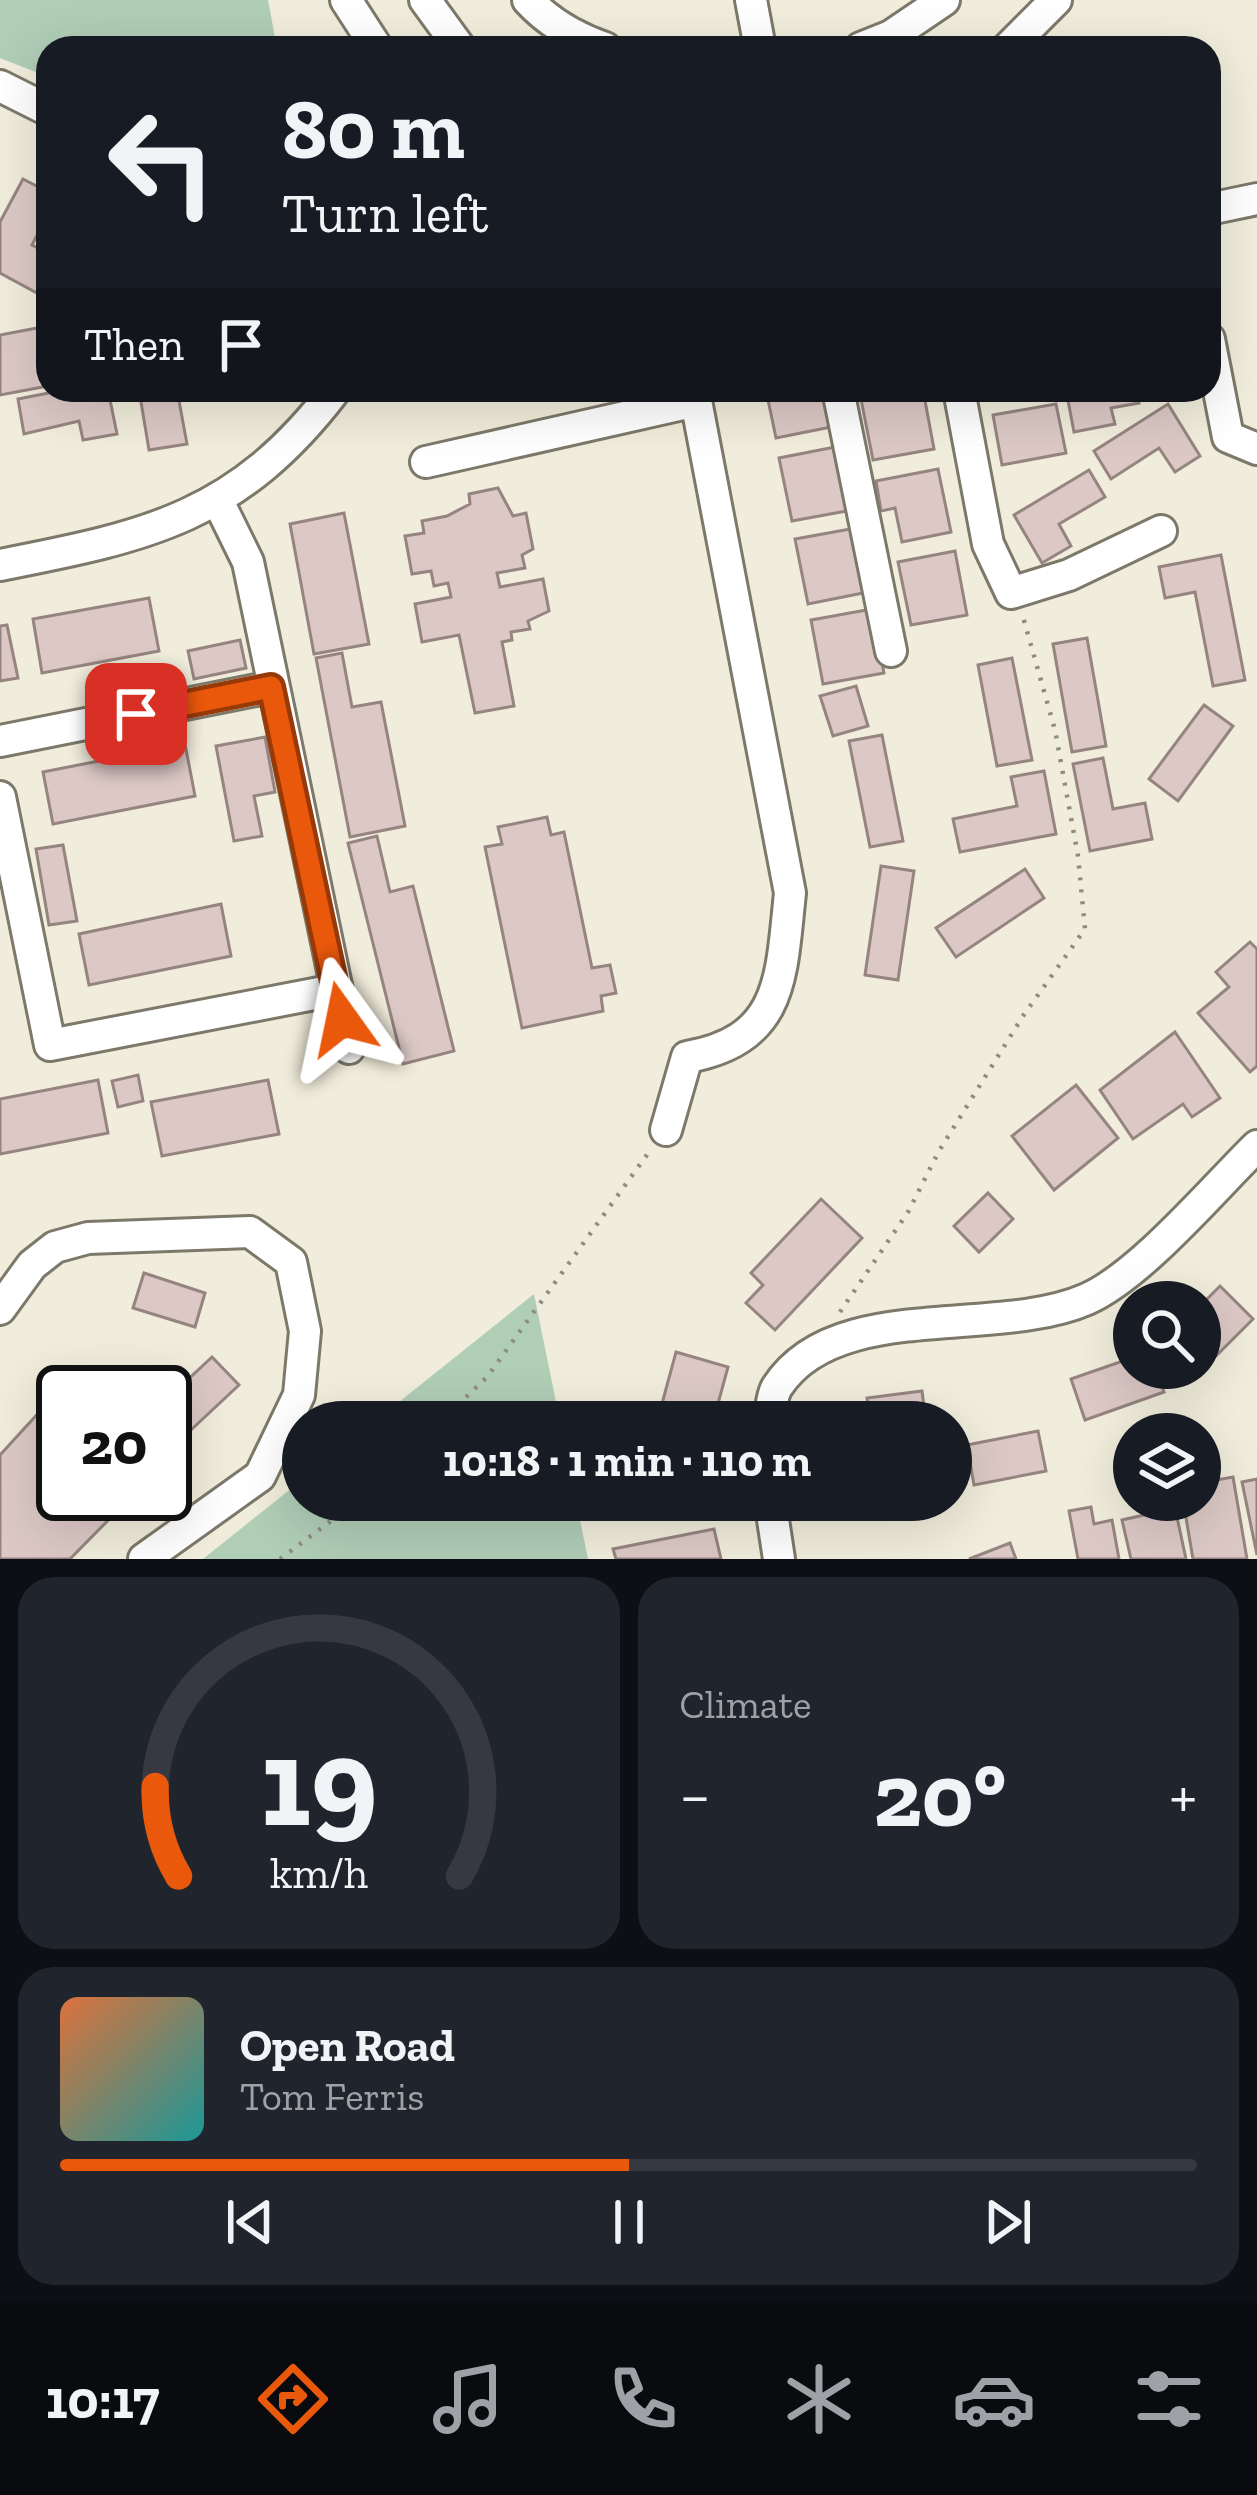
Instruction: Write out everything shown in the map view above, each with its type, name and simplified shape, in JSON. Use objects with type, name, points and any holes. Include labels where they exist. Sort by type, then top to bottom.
[{"type":"street","points":[[346,0],[369,36]]},
{"type":"street","points":[[425,0],[451,36]]},
{"type":"street","points":[[528,0],[541,14],[582,36]]},
{"type":"street","points":[[751,0],[758,36]]},
{"type":"street","points":[[892,36],[944,0]]},
{"type":"street","points":[[1020,36],[1056,0]]},
{"type":"street","points":[[0,86],[36,104]]},
{"type":"street","points":[[1221,206],[1257,199]]},
{"type":"street","points":[[1221,401],[1228,437],[1257,449]]},
{"type":"street","points":[[0,566],[150,533],[218,500],[280,454],[325,402]]},
{"type":"street","points":[[426,461],[670,402]]},
{"type":"street","points":[[666,1130],[687,1057],[720,1051],[744,1039],[763,1018],[782,968],[790,893],[696,402]]},
{"type":"street","points":[[840,402],[890,651]]},
{"type":"street","points":[[961,402],[988,544],[1011,592],[1069,574],[1161,531]]},
{"type":"street","points":[[218,500],[248,562],[349,1048]]},
{"type":"street","points":[[0,741],[271,687]]},
{"type":"street","points":[[0,797],[50,1045],[335,990]]},
{"type":"street","points":[[773,1401],[776,1388],[818,1347],[878,1329],[1041,1316],[1091,1298],[1131,1269],[1257,1146]]},
{"type":"street","points":[[0,1309],[32,1265],[56,1247],[88,1238],[250,1232],[291,1262],[305,1330],[299,1394],[260,1476],[145,1559]]},
{"type":"street","points":[[773,1521],[779,1559]]},
{"type":"path","points":[[818,1347],[908,1212],[938,1150],[1023,1016],[1085,929],[1078,856],[1054,730],[1030,630],[1011,592]]},
{"type":"path","points":[[462,1401],[487,1377],[666,1130]]},
{"type":"path","points":[[280,1559],[330,1521]]},
{"type":"green space","points":[[0,0],[268,0],[275,36],[36,36],[36,72],[0,58]]},
{"type":"green space","points":[[534,1294],[556,1401],[400,1401]]},
{"type":"green space","points":[[282,1496],[282,1521],[580,1521],[588,1559],[203,1559]]},
{"type":"building","points":[[23,179],[36,186],[32,245],[36,247],[36,292],[0,273],[0,222]]},
{"type":"building","points":[[36,328],[36,388],[0,395],[0,335]]},
{"type":"building","points":[[36,395],[36,402],[110,402],[117,434],[83,440],[79,421],[24,434],[18,399]]},
{"type":"building","points":[[141,402],[179,402],[187,444],[149,450]]},
{"type":"building","points":[[768,402],[831,402],[836,426],[776,438]]},
{"type":"building","points":[[862,402],[925,402],[934,449],[873,460]]},
{"type":"building","points":[[1068,402],[1139,402],[1111,408],[1115,424],[1074,432]]},
{"type":"building","points":[[1056,404],[1066,453],[1002,465],[993,415]]},
{"type":"building","points":[[1168,404],[1200,456],[1175,472],[1159,448],[1111,479],[1094,451]]},
{"type":"building","points":[[840,446],[852,510],[792,521],[779,458]]},
{"type":"building","points":[[938,469],[951,532],[902,542],[895,508],[881,511],[876,481]]},
{"type":"building","points":[[1089,470],[1105,497],[1059,524],[1071,546],[1042,563],[1014,515]]},
{"type":"building","points":[[498,488],[513,516],[526,513],[533,549],[522,555],[525,568],[497,573],[500,587],[543,579],[549,611],[528,621],[530,629],[511,632],[512,640],[502,642],[514,706],[475,713],[459,635],[422,642],[415,604],[451,597],[448,583],[434,586],[431,571],[412,574],[405,536],[424,533],[422,521],[447,516],[470,504],[469,494]]},
{"type":"building","points":[[344,513],[369,644],[314,654],[290,524]]},
{"type":"building","points":[[856,528],[868,592],[808,604],[795,539]]},
{"type":"building","points":[[955,551],[967,615],[911,625],[898,562]]},
{"type":"building","points":[[1221,555],[1245,680],[1213,686],[1195,592],[1165,598],[1159,567]]},
{"type":"building","points":[[149,598],[159,651],[42,673],[33,619]]},
{"type":"building","points":[[872,609],[884,673],[823,684],[811,620]]},
{"type":"building","points":[[7,625],[18,678],[0,681],[0,626]]},
{"type":"building","points":[[1087,638],[1106,746],[1072,752],[1053,644]]},
{"type":"building","points":[[240,640],[246,668],[194,679],[188,651]]},
{"type":"building","points":[[342,653],[352,707],[381,702],[405,826],[350,837],[316,658]]},
{"type":"building","points":[[1012,658],[1032,760],[997,766],[978,665]]},
{"type":"building","points":[[856,686],[868,726],[833,736],[820,696]]},
{"type":"building","points":[[1204,705],[1233,726],[1178,801],[1149,779]]},
{"type":"building","points":[[882,735],[903,841],[870,847],[849,741]]},
{"type":"building","points":[[265,737],[275,792],[254,796],[262,836],[234,841],[216,746]]},
{"type":"building","points":[[185,744],[195,796],[53,824],[43,772]]},
{"type":"building","points":[[1103,758],[1113,809],[1145,803],[1152,839],[1090,851],[1073,764]]},
{"type":"building","points":[[1044,771],[1056,834],[960,852],[953,819],[1017,806],[1011,777]]},
{"type":"building","points":[[547,817],[551,835],[564,832],[592,968],[610,965],[616,993],[601,996],[603,1011],[522,1028],[485,847],[502,844],[498,827]]},
{"type":"building","points":[[377,836],[390,892],[413,886],[454,1051],[403,1064],[348,843]]},
{"type":"building","points":[[63,845],[77,921],[49,925],[36,849]]},
{"type":"building","points":[[881,866],[914,871],[898,980],[865,975]]},
{"type":"building","points":[[1025,869],[1044,898],[956,957],[936,928]]},
{"type":"building","points":[[221,904],[231,956],[89,985],[79,934]]},
{"type":"building","points":[[1250,942],[1257,949],[1257,1066],[1250,1072],[1198,1013],[1229,987],[1216,972]]},
{"type":"building","points":[[1175,1032],[1220,1098],[1192,1117],[1183,1104],[1133,1139],[1100,1090]]},
{"type":"building","points":[[138,1075],[143,1101],[118,1107],[112,1081]]},
{"type":"building","points":[[98,1080],[108,1133],[0,1154],[0,1099]]},
{"type":"building","points":[[268,1080],[279,1134],[162,1156],[151,1102]]},
{"type":"building","points":[[1076,1085],[1118,1138],[1054,1190],[1012,1136]]},
{"type":"building","points":[[988,1193],[1013,1219],[979,1252],[954,1226]]},
{"type":"building","points":[[821,1199],[862,1238],[775,1330],[746,1303],[763,1285],[751,1273]]},
{"type":"building","points":[[144,1273],[205,1293],[195,1327],[133,1308]]},
{"type":"building","points":[[1221,1287],[1253,1319],[1221,1351]]},
{"type":"building","points":[[676,1352],[728,1367],[719,1401],[663,1401]]},
{"type":"building","points":[[212,1357],[239,1385],[192,1429],[192,1376]]},
{"type":"building","points":[[1113,1364],[1113,1389],[1164,1392],[1085,1420],[1071,1379]]},
{"type":"building","points":[[922,1391],[923,1401],[867,1401]]},
{"type":"building","points":[[36,1416],[36,1521],[107,1521],[70,1559],[0,1559],[0,1455]]},
{"type":"building","points":[[1038,1431],[1046,1471],[974,1485],[972,1444]]},
{"type":"building","points":[[1233,1477],[1247,1559],[1193,1559],[1187,1521],[1221,1521],[1221,1479]]},
{"type":"building","points":[[1257,1479],[1257,1555],[1242,1482]]},
{"type":"building","points":[[1091,1507],[1094,1524],[1112,1520],[1119,1559],[1078,1559],[1069,1511]]},
{"type":"building","points":[[1122,1521],[1178,1521],[1186,1559],[1131,1559]]},
{"type":"building","points":[[714,1529],[721,1559],[616,1559],[613,1549]]},
{"type":"building","points":[[1010,1543],[1016,1559],[969,1559]]},
{"type":"route","points":[[136,714],[271,687],[342,1019]]}]
